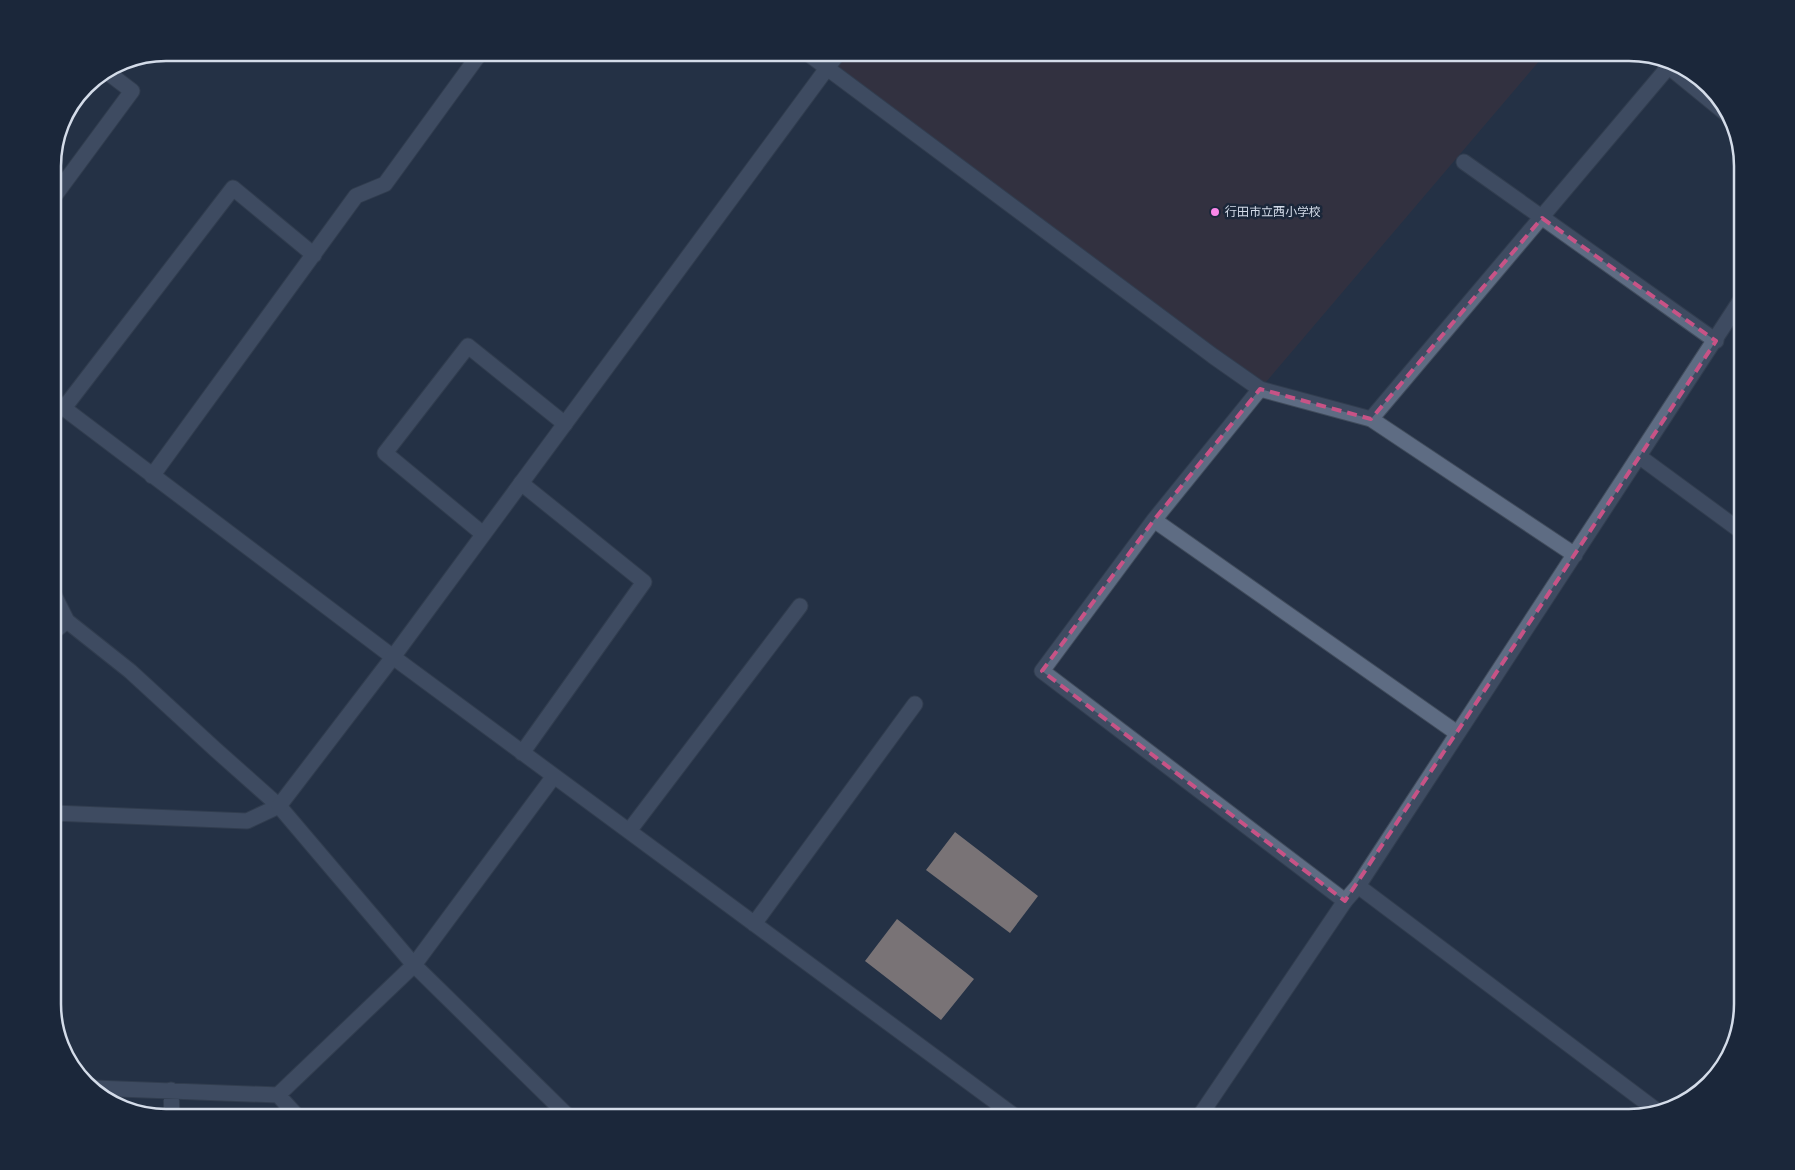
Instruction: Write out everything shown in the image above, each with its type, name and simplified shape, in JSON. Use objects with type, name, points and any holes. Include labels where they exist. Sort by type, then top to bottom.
[{"type":"street","points":[[152,476],[356,196],[385,184],[474,61]]},
{"type":"street","points":[[818,61],[1212,356],[1260,389],[1371,419],[1575,555]]},
{"type":"street","points":[[61,814],[247,821],[279,806],[393,657],[832,61]]},
{"type":"street","points":[[1371,419],[1668,69]]},
{"type":"street","points":[[61,187],[132,91],[112,76]]},
{"type":"street","points":[[1682,76],[1710,100]]},
{"type":"street","points":[[1464,162],[1716,341]]},
{"type":"street","points":[[61,400],[233,188],[314,255]]},
{"type":"street","points":[[1205,1109],[1345,901],[1358,886],[1734,311]]},
{"type":"street","points":[[484,534],[385,453],[468,346],[565,424]]},
{"type":"street","points":[[1260,389],[1154,520],[1042,671],[1345,901]]},
{"type":"street","points":[[61,406],[393,657],[1004,1109]]},
{"type":"street","points":[[1640,456],[1734,526]]},
{"type":"street","points":[[522,483],[644,582],[522,752]]},
{"type":"street","points":[[1154,520],[1457,733]]},
{"type":"street","points":[[628,831],[800,606]]},
{"type":"street","points":[[61,609],[67,621],[130,670],[279,806],[414,965],[559,1109]]},
{"type":"street","points":[[61,626],[67,621]]},
{"type":"street","points":[[754,924],[915,704]]},
{"type":"street","points":[[278,1095],[414,965],[554,776]]},
{"type":"street","points":[[1358,886],[1651,1106]]},
{"type":"street","points":[[104,1088],[278,1095],[290,1109]]},
{"type":"street","points":[[171,1090],[172,1109]]},
{"type":"highlighted area","points":[[1542,218],[1716,341],[1345,901],[1042,671],[1154,520],[1260,389],[1371,419]]},
{"type":"shaded area","name":"行田市立西小学校","points":[[832,61],[1539,61],[1260,389],[827,68]]},
{"type":"building","points":[[955,832],[1038,896],[1010,933],[926,870]]},
{"type":"building","points":[[897,919],[974,979],[941,1020],[865,961]]},
{"type":"place","name":"行田市立西小学校","points":[[1215,212]]}]
